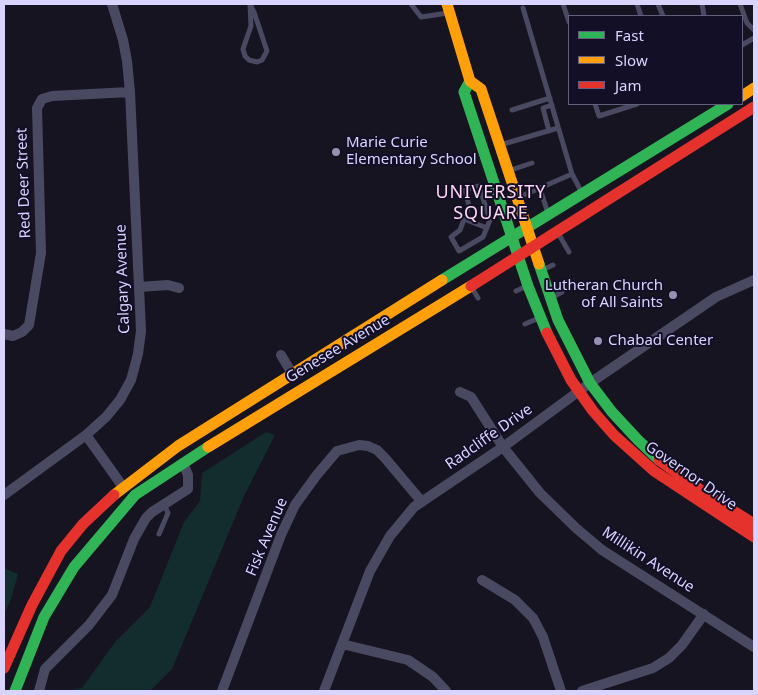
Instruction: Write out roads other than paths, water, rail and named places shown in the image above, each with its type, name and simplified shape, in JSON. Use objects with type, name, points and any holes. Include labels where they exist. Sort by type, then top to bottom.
[{"type":"main road","name":"Governor Drive","points":[[448,8],[470,81],[481,90],[558,320],[590,383],[612,412],[664,464],[706,494],[754,524]]},
{"type":"main road","name":"Governor Drive","points":[[470,81],[464,92],[539,318],[561,362],[579,391],[614,435],[654,471],[754,537]]},
{"type":"main road","points":[[743,95],[754,88]]},
{"type":"main road","name":"Genesee Avenue","points":[[4,668],[32,605],[61,551],[83,524],[123,487],[178,446],[467,264],[527,229],[726,105]]},
{"type":"main road","name":"Genesee Avenue","points":[[15,691],[44,617],[74,567],[135,496],[223,437],[519,256],[754,107]]},
{"type":"main road","points":[[5,691],[31,619],[32,605]]},
{"type":"street","name":"Calgary Avenue","points":[[4,495],[86,435],[106,417],[120,400],[131,380],[138,354],[141,331],[130,92],[124,40],[112,4]]},
{"type":"street","name":"Red Deer Street","points":[[4,334],[14,336],[22,332],[29,325],[41,253],[37,108],[42,99],[52,96],[130,92]]},
{"type":"street","name":"Radcliffe Drive","points":[[324,691],[379,552],[414,508],[503,447],[590,383],[716,297],[754,280]]},
{"type":"street","points":[[139,287],[168,285],[180,288]]},
{"type":"street","points":[[281,355],[293,375]]},
{"type":"street","name":"Millikin Avenue","points":[[460,392],[471,397],[503,447],[540,493],[602,550],[754,647]]},
{"type":"street","points":[[86,435],[123,487]]},
{"type":"street","name":"Fisk Avenue","points":[[222,691],[281,535],[295,505],[316,476],[337,452],[359,445],[368,446],[376,450],[386,458],[422,502]]},
{"type":"street","points":[[39,691],[45,669],[89,625],[112,595],[137,534],[146,518],[188,489],[188,475],[183,463]]},
{"type":"street","points":[[482,580],[515,600],[533,618],[543,638],[561,691]]},
{"type":"street","points":[[582,691],[654,668],[669,658],[682,645],[704,614]]},
{"type":"street","points":[[342,644],[408,660],[433,677],[446,691]]},
{"type":"lane","points":[[250,4],[266,51],[262,60],[257,62],[248,60],[243,52],[251,26],[250,4]]},
{"type":"lane","points":[[411,4],[421,17],[448,8]]},
{"type":"lane","points":[[563,4],[568,19]]},
{"type":"lane","points":[[740,4],[747,23],[754,30]]},
{"type":"lane","points":[[523,8],[572,174],[583,194]]},
{"type":"lane","points":[[743,44],[754,38]]},
{"type":"lane","points":[[512,110],[550,98]]},
{"type":"lane","points":[[549,131],[543,108],[552,105]]},
{"type":"lane","points":[[595,105],[599,116],[634,105]]},
{"type":"lane","points":[[500,146],[558,128]]},
{"type":"lane","points":[[508,171],[532,163]]},
{"type":"lane","points":[[517,198],[572,174]]},
{"type":"lane","points":[[467,264],[451,237],[460,230],[469,206],[465,190],[494,181]]},
{"type":"lane","points":[[459,251],[484,237],[490,220],[480,186]]},
{"type":"lane","points":[[540,189],[548,216]]},
{"type":"lane","points":[[490,220],[505,215]]},
{"type":"lane","points":[[464,218],[487,228]]},
{"type":"lane","points":[[557,231],[569,252]]},
{"type":"lane","points":[[484,237],[490,250]]},
{"type":"lane","points":[[541,271],[553,265]]},
{"type":"lane","points":[[470,286],[478,298]]},
{"type":"lane","points":[[516,291],[528,286]]},
{"type":"lane","points":[[550,298],[562,292]]},
{"type":"lane","points":[[525,324],[539,318]]},
{"type":"lane","points":[[160,534],[168,513],[164,504]]},
{"type":"place","name":"Marie Curie Elementary School","points":[[336,152]]},
{"type":"place","name":"Lutheran Church of All Saints","points":[[673,295]]},
{"type":"place","name":"Chabad Center","points":[[598,341]]},
{"type":"district","name":"UNIVERSITY SQUARE","points":[[491,203]]}]
